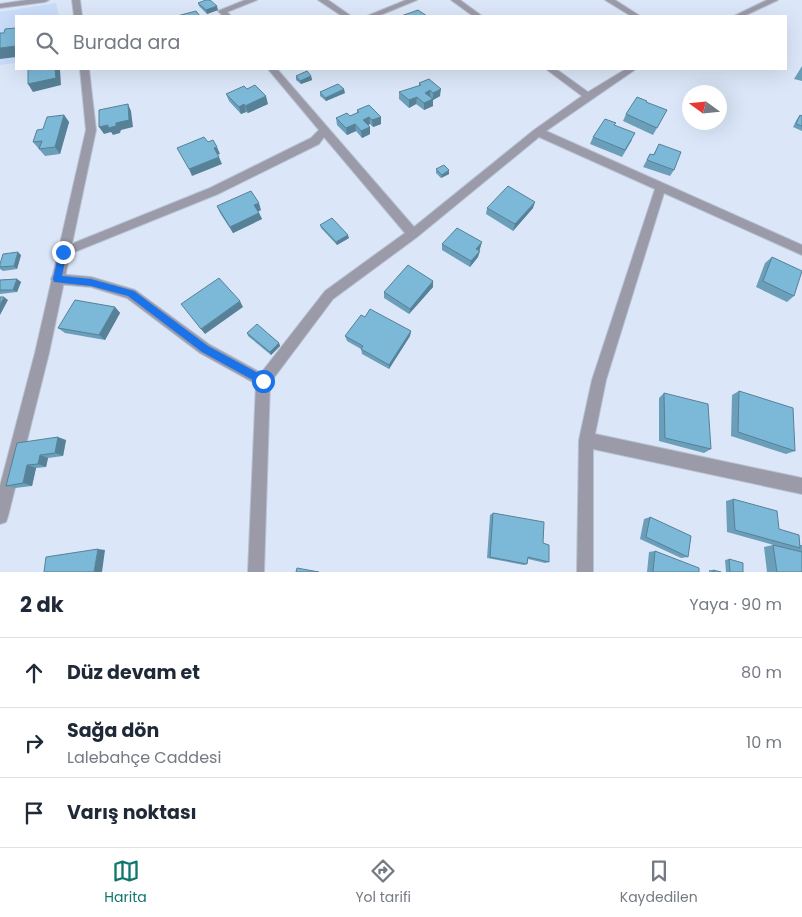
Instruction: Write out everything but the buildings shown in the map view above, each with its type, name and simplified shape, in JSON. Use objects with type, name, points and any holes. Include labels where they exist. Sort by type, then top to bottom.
[{"type":"street","points":[[0,6],[45,0]]},
{"type":"street","points":[[76,0],[78,15]]},
{"type":"street","points":[[226,15],[222,10],[253,0]]},
{"type":"street","points":[[322,0],[345,15]]},
{"type":"street","points":[[374,15],[413,0]]},
{"type":"street","points":[[455,0],[477,15]]},
{"type":"street","points":[[608,0],[634,15]]},
{"type":"street","points":[[740,15],[774,0]]},
{"type":"street","points":[[0,516],[42,354],[91,130],[84,70]]},
{"type":"street","points":[[273,70],[413,234]]},
{"type":"street","points":[[551,70],[588,96]]},
{"type":"street","points":[[256,572],[263,381],[329,295],[413,234],[538,132],[588,96],[630,70]]},
{"type":"street","points":[[63,252],[214,191],[315,141],[325,129]]},
{"type":"street","points":[[538,132],[802,250]]},
{"type":"street","points":[[584,572],[586,440],[599,380],[636,258],[661,187]]},
{"type":"street","points":[[57,279],[91,282],[131,294],[205,349],[263,381]]},
{"type":"street","points":[[586,440],[802,486]]},
{"type":"shaded area","points":[[56,3],[59,15],[15,15],[15,63],[0,65],[0,12]]},
{"type":"route","points":[[63,252],[57,279],[91,282],[131,294],[205,349],[263,381]]}]
